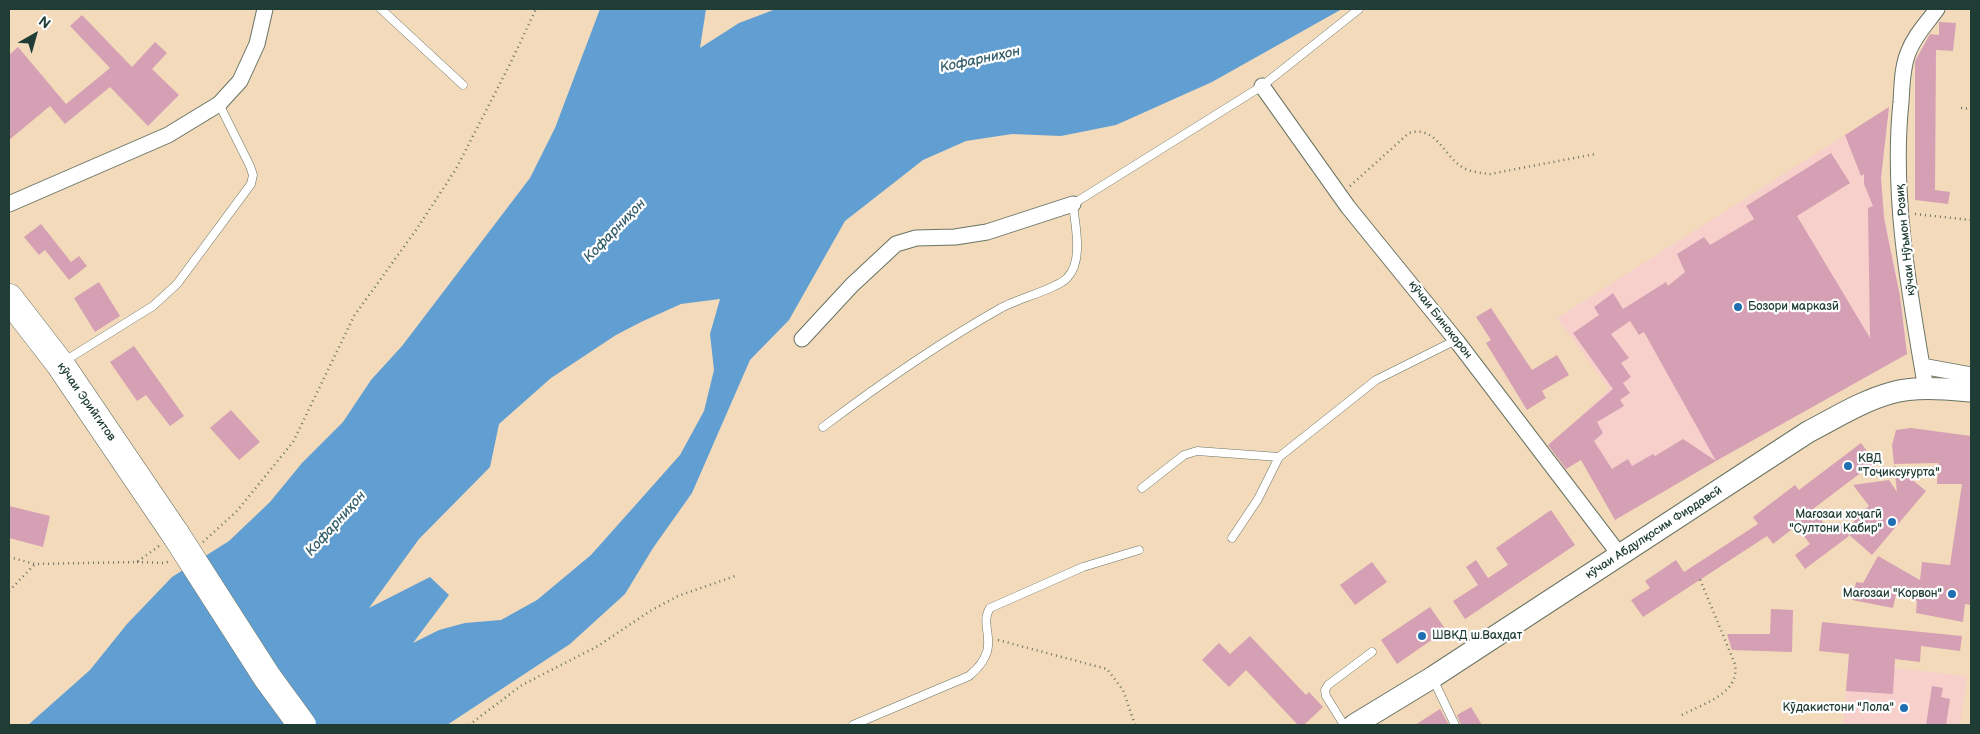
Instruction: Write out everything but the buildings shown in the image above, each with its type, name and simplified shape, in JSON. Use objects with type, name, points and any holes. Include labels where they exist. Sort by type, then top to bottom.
[{"type":"highway","name":"кӯчаи Эрийгитов","points":[[9,298],[60,364],[160,510],[182,546]]},
{"type":"highway","points":[[182,546],[267,677],[302,725]]},
{"type":"street","points":[[9,204],[168,136],[219,104],[240,80],[257,44],[266,9]]},
{"type":"street","name":"кӯчаи Нӯъмон Розиқ","points":[[1926,389],[1901,213],[1898,132],[1904,65],[1913,41],[1937,9]]},
{"type":"street","name":"кӯчаи Бинокорон","points":[[1262,86],[1340,195],[1456,340],[1619,554]]},
{"type":"street","points":[[802,339],[852,285],[896,244],[916,238],[955,237],[987,232],[1073,204]]},
{"type":"street","points":[[1922,366],[1971,375]]},
{"type":"street","name":"кӯчаи Абдулқосим Фирдавсӣ","points":[[1354,725],[1433,677],[1619,554],[1816,428],[1865,402],[1893,392],[1926,389],[1971,391]]},
{"type":"lane","points":[[381,9],[463,85]]},
{"type":"lane","points":[[823,427],[868,394],[1003,307],[1067,278],[1075,264],[1076,256],[1073,204],[1262,86],[1359,9]]},
{"type":"lane","points":[[60,364],[153,306],[177,284],[251,184],[253,175],[250,166],[219,104]]},
{"type":"lane","points":[[1232,538],[1271,476],[1279,457],[1376,380],[1456,340]]},
{"type":"lane","points":[[1142,488],[1184,455],[1197,451],[1279,457]]},
{"type":"lane","points":[[853,725],[970,676],[981,666],[987,654],[989,638],[987,616],[990,608],[1083,567],[1139,550]]},
{"type":"lane","points":[[1344,725],[1326,696],[1325,690],[1328,685],[1372,652]]},
{"type":"lane","points":[[1433,677],[1455,725]]},
{"type":"path","points":[[9,557],[36,564],[137,562],[165,564],[182,546],[206,540],[236,511],[293,442],[354,316],[416,230],[456,169],[536,9]]},
{"type":"path","points":[[1961,108],[1971,109]]},
{"type":"path","points":[[1340,195],[1409,134],[1419,130],[1427,133],[1463,168],[1490,174],[1595,154]]},
{"type":"path","points":[[1901,213],[1971,220]]},
{"type":"path","points":[[137,562],[152,551]]},
{"type":"path","points":[[9,591],[36,564]]},
{"type":"path","points":[[469,725],[522,685],[598,646],[650,611],[678,596],[738,575]]},
{"type":"path","points":[[1682,715],[1729,689],[1735,680],[1736,672],[1735,664],[1699,577]]},
{"type":"path","points":[[989,638],[1107,670],[1123,690],[1135,725]]},
{"type":"shaded area","name":"Бозори марказӣ","points":[[1889,107],[1881,178],[1885,220],[1900,296],[1907,354],[1682,479],[1593,480],[1564,433],[1609,389],[1557,318]]},
{"type":"shaded area","name":"Кӯдакистони \"Лола\"","points":[[1848,663],[1967,676],[1960,725],[1843,725]]},
{"type":"water","name":"Кофарниҳон","points":[[600,9],[706,9],[700,48],[739,23],[776,9],[1342,9],[1212,82],[1116,125],[1061,136],[1012,134],[966,141],[923,160],[845,221],[789,320],[750,360],[692,493],[653,548],[625,594],[570,644],[447,725],[28,725],[90,670],[127,624],[172,577],[229,541],[270,502],[302,463],[343,422],[371,380],[402,346],[530,178],[555,128]],"holes":[[[720,299],[710,334],[714,370],[704,411],[680,455],[591,555],[537,600],[501,620],[465,623],[439,630],[413,643],[449,595],[430,577],[369,608],[419,539],[490,467],[499,424],[551,378],[616,335],[681,304]]]},
{"type":"place","name":"Бозори марказӣ","points":[[1738,307]]},
{"type":"place","name":"КВД \"Тоҷиксуғурта\"","points":[[1848,466]]},
{"type":"place","name":"Мағозаи хоҷагӣ \"Султони Кабир\"","points":[[1892,522]]},
{"type":"place","name":"Мағозаи \"Корвон\"","points":[[1952,594]]},
{"type":"place","name":"ШВКД ш.Вахдат","points":[[1422,636]]},
{"type":"place","name":"Кӯдакистони \"Лола\"","points":[[1904,708]]}]
